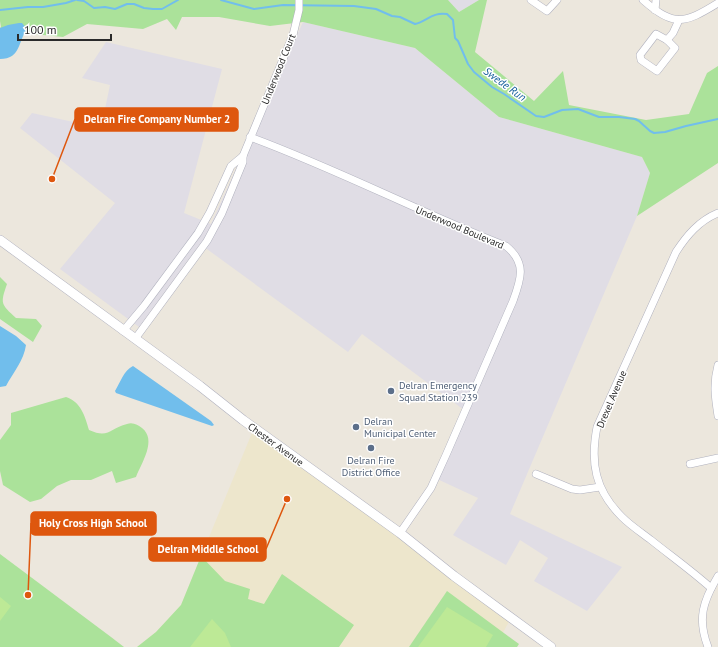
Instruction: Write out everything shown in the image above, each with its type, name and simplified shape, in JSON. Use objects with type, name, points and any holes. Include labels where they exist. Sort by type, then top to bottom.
[{"type":"street","name":"Underwood Court","points":[[250,137],[293,35],[299,10],[299,0]]},
{"type":"street","points":[[532,0],[546,11],[557,0]]},
{"type":"street","points":[[643,0],[665,17],[679,20],[687,19],[718,3]]},
{"type":"street","points":[[656,0],[656,10]]},
{"type":"street","points":[[667,40],[673,33],[679,20]]},
{"type":"street","points":[[656,34],[667,40],[675,48],[657,71],[641,60],[640,54],[656,34]]},
{"type":"street","points":[[135,339],[208,241],[222,213],[243,162],[243,156],[250,137]]},
{"type":"street","name":"Underwood Boulevard","points":[[250,137],[281,148],[450,223],[506,246],[517,258],[521,275],[511,306],[431,488],[400,533]]},
{"type":"street","points":[[123,331],[144,306],[198,233],[210,212],[231,166],[243,156]]},
{"type":"street","name":"Drexel Avenue","points":[[711,588],[623,518],[610,504],[600,487],[597,477],[594,445],[597,427],[676,252],[687,235],[698,224],[718,213]]},
{"type":"street","name":"Chester Avenue","points":[[0,240],[200,386],[243,420],[400,533],[448,572],[551,647]]},
{"type":"street","points":[[718,365],[715,375],[714,391],[718,416]]},
{"type":"street","points":[[690,464],[718,458]]},
{"type":"street","points":[[536,474],[572,489],[580,490],[600,487]]},
{"type":"street","points":[[708,647],[702,628],[702,622],[707,597],[718,576]]},
{"type":"shaded area","points":[[448,0],[479,0],[459,12]]},
{"type":"shaded area","points":[[303,22],[415,48],[499,117],[642,157],[650,173],[637,216],[510,514],[622,567],[587,611],[534,581],[548,558],[520,540],[506,565],[453,535],[478,498],[435,478],[464,410],[362,334],[348,352],[200,244],[139,327],[60,269],[115,203],[20,128],[32,113],[101,128],[110,85],[82,78],[106,42],[222,69],[184,213],[211,224]]},
{"type":"shaded area","points":[[254,428],[511,618],[495,647],[137,647],[156,632],[181,605]]},
{"type":"green space","points":[[0,0],[448,0],[459,12],[479,0],[487,0],[475,52],[534,101],[563,71],[569,105],[646,120],[689,114],[707,73],[718,66],[718,163],[637,216],[650,173],[642,157],[499,117],[415,48],[303,22],[270,26],[219,17],[182,17],[176,30],[167,19],[143,29],[87,24],[63,37],[24,33],[12,56],[0,58]]},
{"type":"green space","points":[[0,277],[7,284],[3,296],[3,303],[7,310],[16,318],[36,319],[42,326],[33,342],[0,319]]},
{"type":"green space","points":[[66,397],[75,402],[82,410],[89,430],[105,433],[129,423],[135,424],[142,428],[148,439],[147,451],[136,477],[116,483],[112,471],[91,480],[71,480],[57,486],[41,499],[30,502],[3,485],[0,471],[0,440],[11,425],[11,413]]},
{"type":"green space","points":[[0,554],[111,637],[124,647],[0,647]]},
{"type":"green space","points":[[201,556],[225,581],[250,589],[248,599],[264,604],[282,574],[354,625],[339,647],[137,647],[156,632],[181,605]]},
{"type":"green space","points":[[447,591],[519,644],[517,647],[409,647]]},
{"type":"green space","points":[[0,597],[11,606],[0,621]]},
{"type":"green space","points":[[447,607],[493,635],[486,647],[418,647]]},
{"type":"green space","points":[[212,619],[225,633],[231,647],[190,647]]},
{"type":"water","points":[[22,23],[27,29],[18,48],[12,56],[0,59],[0,28]]},
{"type":"water","points":[[0,326],[16,336],[26,345],[21,361],[6,386],[0,387]]},
{"type":"water","points":[[133,366],[211,421],[214,425],[212,426],[116,393],[115,391],[122,377],[127,370]]},
{"type":"waterway","name":"Swede Run","points":[[0,10],[43,7],[75,0]]},
{"type":"waterway","name":"Swede Run","points":[[77,0],[84,1],[94,8],[105,7],[115,9],[127,4],[134,4],[144,8],[162,9],[178,0]]},
{"type":"waterway","name":"Swede Run","points":[[221,0],[254,9],[283,5],[354,6],[376,9],[415,24],[433,15],[447,14],[453,20],[455,38],[458,41],[468,64],[474,72],[492,87],[536,116],[544,117],[562,110],[578,109],[599,117],[635,119],[654,133],[665,132],[718,119]]},
{"type":"place","name":"Delran Fire Company Number 2","points":[[52,179]]},
{"type":"place","name":"Delran Emergency Squad Station 239","points":[[391,391]]},
{"type":"place","name":"Delran Municipal Center","points":[[356,427]]},
{"type":"place","name":"Delran Fire District Office","points":[[371,448]]},
{"type":"place","name":"Delran Middle School","points":[[287,499]]},
{"type":"place","name":"Holy Cross High School","points":[[28,595]]}]
